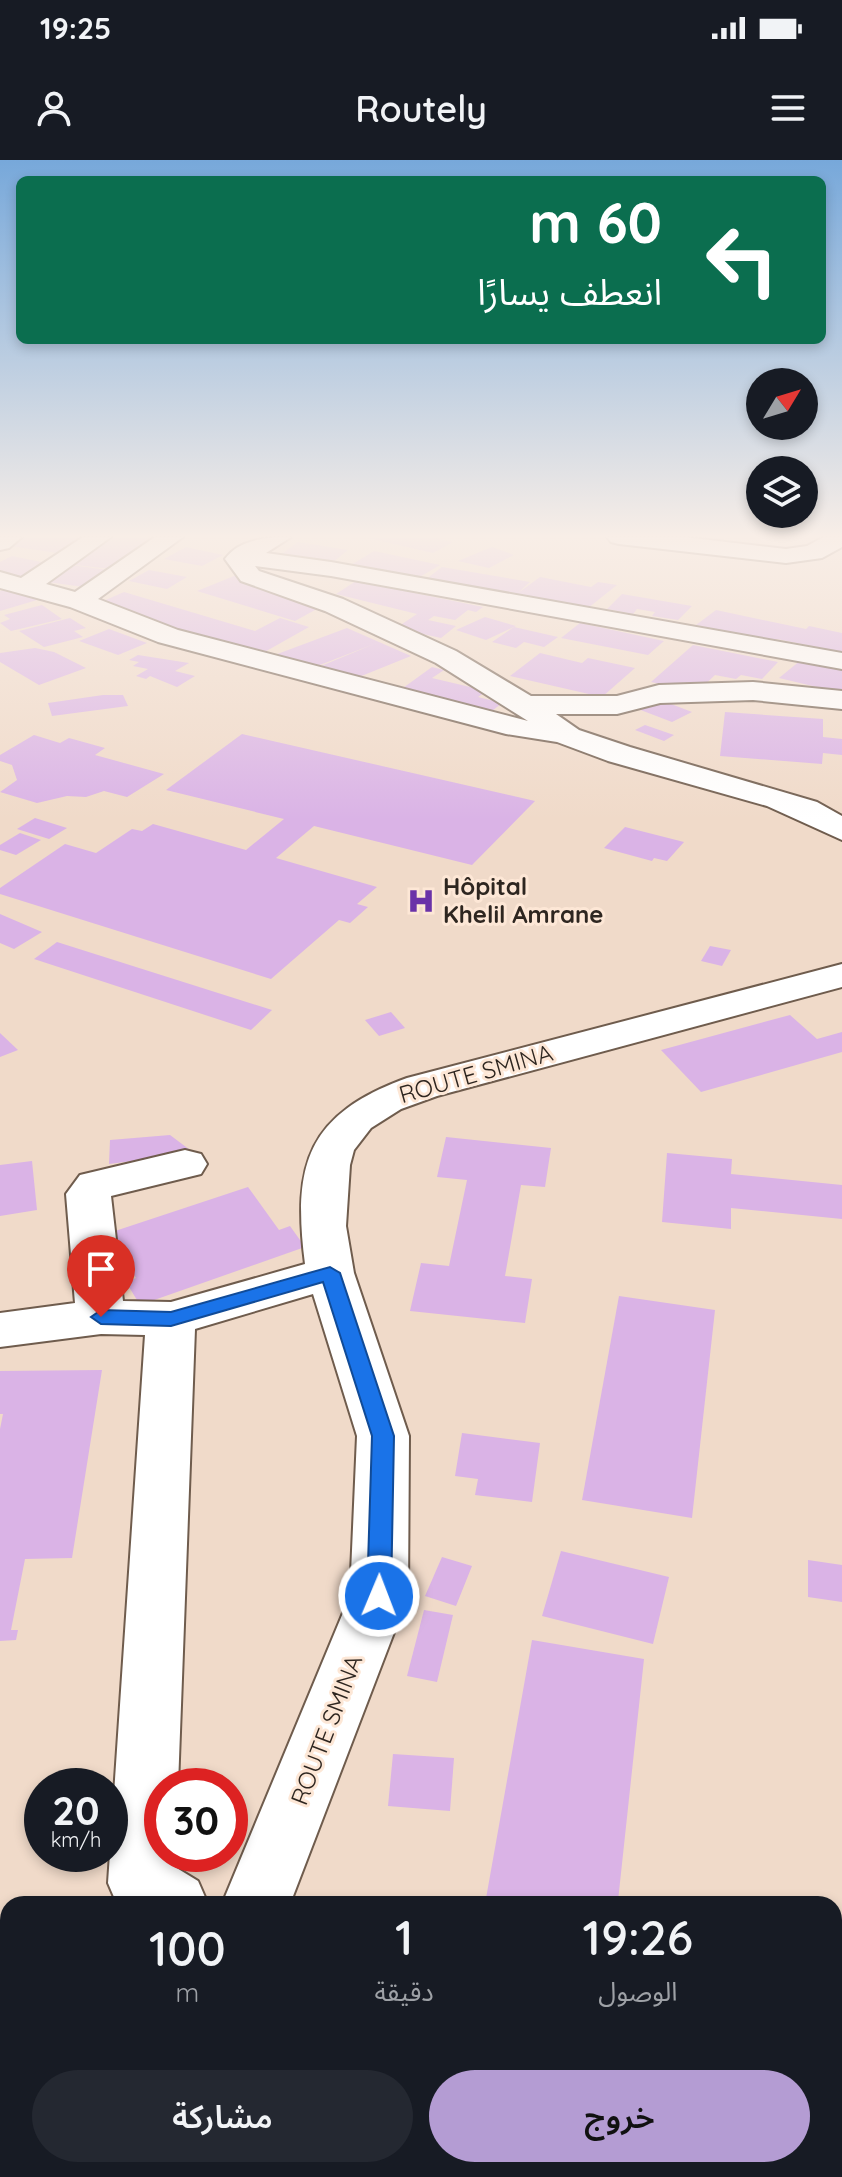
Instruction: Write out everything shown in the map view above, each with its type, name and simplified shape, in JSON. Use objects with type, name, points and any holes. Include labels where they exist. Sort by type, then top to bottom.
[{"type":"street","points":[[156,631],[517,728],[568,736],[619,754],[778,799],[805,809],[842,830]]},
{"type":"street","points":[[391,631],[432,650],[525,705],[568,736]]},
{"type":"street","points":[[676,631],[842,661]]},
{"type":"street","points":[[525,705],[617,705],[659,694],[738,691],[812,694],[842,700]]},
{"type":"street","name":"ROUTE SMINA","points":[[259,1896],[379,1596],[383,1436],[330,1273],[323,1226],[328,1165],[333,1148],[356,1119],[386,1100],[422,1087],[842,975]]},
{"type":"street","points":[[101,1317],[88,1194],[96,1185],[185,1164]]},
{"type":"street","points":[[0,1330],[101,1317],[171,1319],[330,1273]]},
{"type":"street","points":[[161,1896],[141,1883],[171,1319]]},
{"type":"building","points":[[19,631],[74,631],[83,637],[44,647]]},
{"type":"building","points":[[104,631],[115,631],[147,643],[118,655],[79,641]]},
{"type":"building","points":[[183,631],[302,631],[261,654]]},
{"type":"building","points":[[339,631],[354,631],[411,656],[354,679],[321,666],[374,644],[307,670],[272,656]]},
{"type":"building","points":[[410,631],[450,631],[441,638]]},
{"type":"building","points":[[459,631],[505,631],[486,640]]},
{"type":"building","points":[[508,631],[532,631],[558,637],[544,647],[524,642],[516,648],[492,642]]},
{"type":"building","points":[[570,631],[618,631],[664,641],[648,655],[561,638]]},
{"type":"building","points":[[724,631],[833,631],[842,633],[842,652],[777,639],[773,642]]},
{"type":"building","points":[[693,645],[778,662],[762,679],[715,675],[697,692],[651,682]]},
{"type":"building","points":[[35,648],[54,652],[86,668],[39,685],[0,662],[0,653]]},
{"type":"building","points":[[540,653],[582,663],[588,658],[635,668],[602,697],[510,676]]},
{"type":"building","points":[[138,655],[189,663],[175,671],[195,676],[177,687],[150,676],[146,679],[136,676],[148,669],[133,666],[139,662],[129,660]]},
{"type":"building","points":[[801,660],[842,669],[842,693],[779,678]]},
{"type":"building","points":[[432,667],[444,670],[432,678],[487,691],[478,697],[502,703],[487,715],[396,693]]},
{"type":"building","points":[[123,695],[128,706],[52,716],[48,703]]},
{"type":"building","points":[[658,699],[692,712],[672,722],[638,709]]},
{"type":"building","points":[[725,712],[823,719],[823,737],[842,739],[842,755],[823,753],[822,764],[720,756]]},
{"type":"building","points":[[645,725],[674,735],[664,741],[635,730]]},
{"type":"building","points":[[242,734],[535,801],[472,865],[314,826],[276,858],[377,887],[357,904],[368,907],[350,923],[339,920],[271,979],[0,894],[0,888],[65,844],[96,853],[132,829],[142,831],[153,824],[246,850],[284,819],[166,790]]},
{"type":"building","points":[[34,735],[60,743],[69,738],[105,748],[95,755],[164,774],[127,797],[104,791],[86,797],[67,796],[37,803],[0,792],[17,780],[12,765],[0,761],[0,755]]},
{"type":"building","points":[[35,818],[67,828],[49,839],[17,829]]},
{"type":"building","points":[[625,827],[684,842],[667,861],[654,858],[652,861],[604,848]]},
{"type":"building","points":[[20,833],[41,840],[16,855],[0,850],[0,845]]},
{"type":"building","points":[[0,914],[42,932],[14,949],[0,943]]},
{"type":"building","points":[[57,942],[272,1010],[251,1030],[34,959]]},
{"type":"building","points":[[710,946],[731,950],[722,966],[701,961]]},
{"type":"building","points":[[391,1012],[405,1028],[379,1036],[365,1020]]},
{"type":"building","points":[[790,1015],[817,1039],[842,1032],[842,1052],[701,1092],[661,1050]]},
{"type":"building","points":[[0,1033],[18,1050],[0,1057]]},
{"type":"building","points":[[170,1135],[194,1153],[109,1164],[110,1140]]},
{"type":"building","points":[[446,1137],[551,1148],[545,1187],[521,1185],[505,1276],[532,1279],[525,1323],[410,1311],[421,1263],[449,1266],[467,1180],[437,1177]]},
{"type":"building","points":[[667,1153],[732,1159],[731,1174],[842,1185],[842,1219],[731,1208],[731,1229],[662,1222]]},
{"type":"building","points":[[32,1161],[37,1210],[0,1216],[0,1165]]},
{"type":"building","points":[[248,1187],[279,1230],[290,1226],[305,1247],[140,1305],[126,1282],[136,1278],[109,1233]]},
{"type":"building","points":[[619,1296],[715,1310],[692,1518],[582,1500]]},
{"type":"building","points":[[102,1370],[72,1558],[25,1559],[11,1630],[18,1630],[16,1640],[0,1641],[0,1429],[3,1414],[0,1414],[0,1371]]},
{"type":"building","points":[[462,1433],[540,1443],[532,1502],[475,1495],[478,1479],[455,1476]]},
{"type":"building","points":[[561,1551],[669,1577],[653,1644],[542,1616]]},
{"type":"building","points":[[442,1557],[472,1566],[456,1606],[425,1596]]},
{"type":"building","points":[[808,1560],[842,1565],[842,1602],[808,1597]]},
{"type":"building","points":[[424,1610],[453,1615],[437,1682],[407,1676]]},
{"type":"building","points":[[532,1640],[644,1659],[619,1896],[486,1896]]},
{"type":"building","points":[[393,1754],[454,1758],[450,1811],[388,1806]]},
{"type":"place","name":"Hôpital Khelil Amrane","points":[[421,901]]},
{"type":"route","points":[[101,1317],[171,1319],[330,1273],[383,1436],[379,1596]]}]
